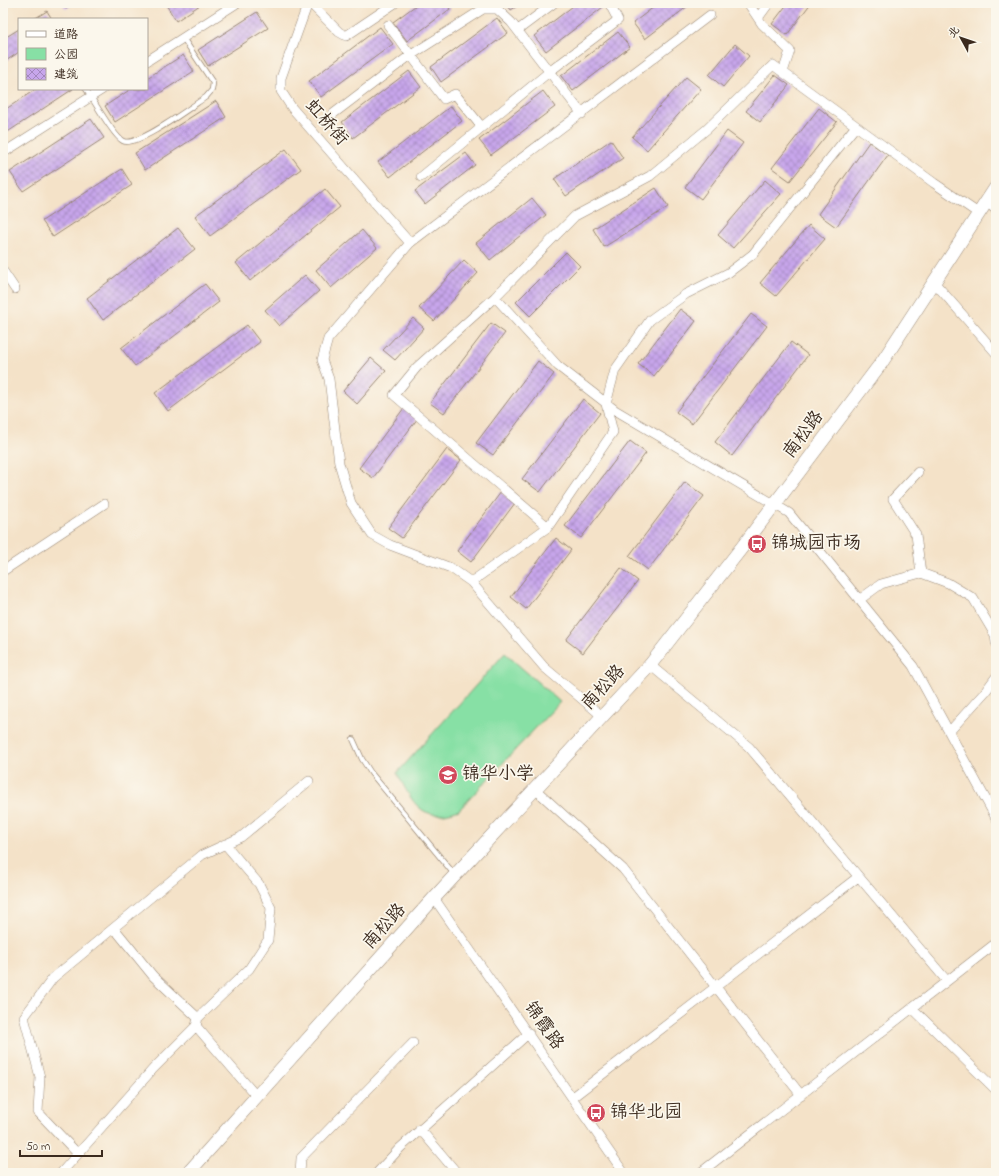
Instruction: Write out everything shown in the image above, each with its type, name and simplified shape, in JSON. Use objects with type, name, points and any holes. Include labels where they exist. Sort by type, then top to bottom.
[{"type":"street","points":[[148,60],[237,3]]},
{"type":"street","points":[[309,3],[339,32],[346,36],[395,3]]},
{"type":"street","name":"虹桥街","points":[[309,3],[281,78],[281,91],[292,108],[410,243]]},
{"type":"street","points":[[518,30],[554,3]]},
{"type":"street","points":[[421,177],[481,126],[618,20],[609,3]]},
{"type":"street","points":[[748,3],[762,24],[790,51],[783,72]]},
{"type":"street","points":[[758,18],[769,3]]},
{"type":"street","points":[[332,114],[410,55],[483,9],[497,9],[518,30],[582,114]]},
{"type":"street","points":[[602,716],[544,667],[471,582],[451,568],[390,545],[372,534],[351,503],[339,463],[329,378],[322,360],[328,339],[410,243],[582,114],[710,15]]},
{"type":"street","points":[[388,26],[444,99],[455,94],[481,126]]},
{"type":"street","points":[[548,527],[394,396],[417,367],[495,298],[575,216],[650,176],[707,129],[773,65],[934,184],[978,213]]},
{"type":"street","points":[[3,153],[88,93],[99,90]]},
{"type":"street","points":[[471,582],[548,527],[613,432],[606,404],[615,370],[650,320],[686,294],[728,273],[753,254],[856,126]]},
{"type":"street","name":"南松路","points":[[188,1173],[434,898],[650,665],[882,362],[996,187]]},
{"type":"street","points":[[986,201],[996,210]]},
{"type":"street","points":[[3,271],[15,289]]},
{"type":"street","points":[[934,282],[996,353]]},
{"type":"street","points":[[495,298],[558,366],[606,404],[789,513],[913,666],[996,818]]},
{"type":"street","points":[[918,472],[893,499],[916,534],[921,573]]},
{"type":"street","points":[[3,571],[104,504]]},
{"type":"street","points":[[859,600],[881,584],[921,573],[948,583],[973,598],[995,635],[996,642]]},
{"type":"street","points":[[650,665],[749,747],[947,981]]},
{"type":"street","points":[[949,732],[985,692],[996,677]]},
{"type":"street","points":[[78,1154],[38,1112],[40,1076],[24,1018],[53,978],[202,855],[241,837],[309,781]]},
{"type":"street","points":[[534,789],[623,869],[717,986],[801,1095]]},
{"type":"street","points":[[61,1173],[153,1069],[249,969],[268,940],[270,908],[259,884],[225,844]]},
{"type":"street","points":[[574,1097],[858,877]]},
{"type":"street","name":"锦霞路","points":[[434,898],[574,1097],[624,1173]]},
{"type":"street","points":[[114,928],[153,976],[197,1022],[257,1097]]},
{"type":"street","points":[[700,1173],[996,943]]},
{"type":"street","points":[[912,1008],[996,1090]]},
{"type":"street","points":[[377,1173],[420,1129],[529,1033]]},
{"type":"street","points":[[300,1173],[301,1158],[413,1043]]},
{"type":"street","points":[[420,1129],[457,1173]]},
{"type":"lane","points":[[88,93],[116,135],[123,141],[131,142],[145,136],[206,97],[212,90],[213,83],[182,38]]},
{"type":"lane","points":[[353,739],[362,759],[371,773],[455,876]]},
{"type":"green space","points":[[505,653],[560,702],[459,810],[446,814],[427,812],[414,802],[397,773]]},
{"type":"building","points":[[62,3],[74,3],[66,9]]},
{"type":"building","points":[[165,3],[203,3],[176,21]]},
{"type":"building","points":[[419,3],[445,3],[450,9],[407,41],[393,22]]},
{"type":"building","points":[[506,3],[522,3],[511,10]]},
{"type":"building","points":[[577,3],[600,3],[603,7],[546,51],[534,36]]},
{"type":"building","points":[[659,3],[692,3],[645,39],[633,23]]},
{"type":"building","points":[[788,3],[811,3],[787,35],[772,24]]},
{"type":"building","points":[[47,11],[51,18],[36,18]]},
{"type":"building","points":[[257,12],[268,28],[208,66],[198,50]]},
{"type":"building","points":[[497,18],[508,33],[441,82],[431,67]]},
{"type":"building","points":[[380,27],[393,44],[321,97],[309,81]]},
{"type":"building","points":[[18,30],[18,53],[3,63],[3,39]]},
{"type":"building","points":[[618,32],[630,47],[573,91],[561,76]]},
{"type":"building","points":[[735,44],[749,56],[723,87],[709,75]]},
{"type":"building","points":[[183,55],[194,71],[115,122],[105,106],[129,90],[148,90],[148,77]]},
{"type":"building","points":[[409,71],[421,87],[353,138],[342,122]]},
{"type":"building","points":[[775,75],[789,85],[760,122],[746,111]]},
{"type":"building","points":[[686,77],[701,89],[647,150],[632,137]]},
{"type":"building","points":[[34,90],[71,90],[3,135],[3,111]]},
{"type":"building","points":[[543,91],[555,107],[491,155],[479,140]]},
{"type":"building","points":[[216,101],[226,117],[145,170],[135,153]]},
{"type":"building","points":[[451,106],[462,121],[390,177],[378,162]]},
{"type":"building","points":[[819,108],[837,122],[790,181],[772,168]]},
{"type":"building","points":[[91,119],[104,138],[23,191],[10,172]]},
{"type":"building","points":[[727,131],[743,143],[701,199],[685,187]]},
{"type":"building","points":[[611,140],[623,158],[566,196],[554,179]]},
{"type":"building","points":[[869,142],[888,155],[836,227],[818,214]]},
{"type":"building","points":[[286,149],[301,169],[210,236],[195,216]]},
{"type":"building","points":[[466,153],[475,165],[425,204],[415,191]]},
{"type":"building","points":[[122,169],[132,185],[53,237],[42,221]]},
{"type":"building","points":[[765,180],[781,194],[733,248],[718,235]]},
{"type":"building","points":[[656,188],[668,207],[604,247],[593,229]]},
{"type":"building","points":[[325,189],[340,207],[250,281],[236,263]]},
{"type":"building","points":[[532,198],[546,215],[490,260],[476,243]]},
{"type":"building","points":[[809,225],[825,239],[776,296],[760,283]]},
{"type":"building","points":[[178,228],[195,249],[103,320],[87,298]]},
{"type":"building","points":[[362,230],[377,248],[331,288],[316,270]]},
{"type":"building","points":[[566,252],[580,266],[530,316],[516,302]]},
{"type":"building","points":[[464,260],[478,273],[434,321],[419,308]]},
{"type":"building","points":[[305,275],[319,291],[279,326],[265,310]]},
{"type":"building","points":[[205,284],[219,302],[135,366],[121,348]]},
{"type":"building","points":[[680,309],[696,321],[654,376],[638,364]]},
{"type":"building","points":[[751,314],[767,326],[692,424],[676,412]]},
{"type":"building","points":[[413,318],[424,328],[395,360],[383,350]]},
{"type":"building","points":[[491,323],[505,333],[444,413],[430,403]]},
{"type":"building","points":[[247,325],[260,342],[168,411],[155,393]]},
{"type":"building","points":[[791,342],[808,355],[732,456],[715,442]]},
{"type":"building","points":[[371,358],[386,371],[357,404],[343,391]]},
{"type":"building","points":[[538,361],[554,374],[493,455],[476,443]]},
{"type":"building","points":[[583,399],[600,413],[540,492],[522,479]]},
{"type":"building","points":[[404,408],[418,418],[373,478],[359,468]]},
{"type":"building","points":[[630,441],[646,453],[581,538],[565,526]]},
{"type":"building","points":[[447,449],[461,460],[402,538],[388,528]]},
{"type":"building","points":[[685,482],[704,496],[648,570],[629,556]]},
{"type":"building","points":[[501,492],[515,503],[471,562],[457,551]]},
{"type":"building","points":[[556,538],[571,550],[526,609],[511,597]]},
{"type":"building","points":[[621,568],[638,581],[583,653],[566,640]]},
{"type":"place","name":"锦城园市场","points":[[757,544]]},
{"type":"place","name":"锦华小学","points":[[448,775]]},
{"type":"place","name":"锦华北园","points":[[596,1113]]}]
